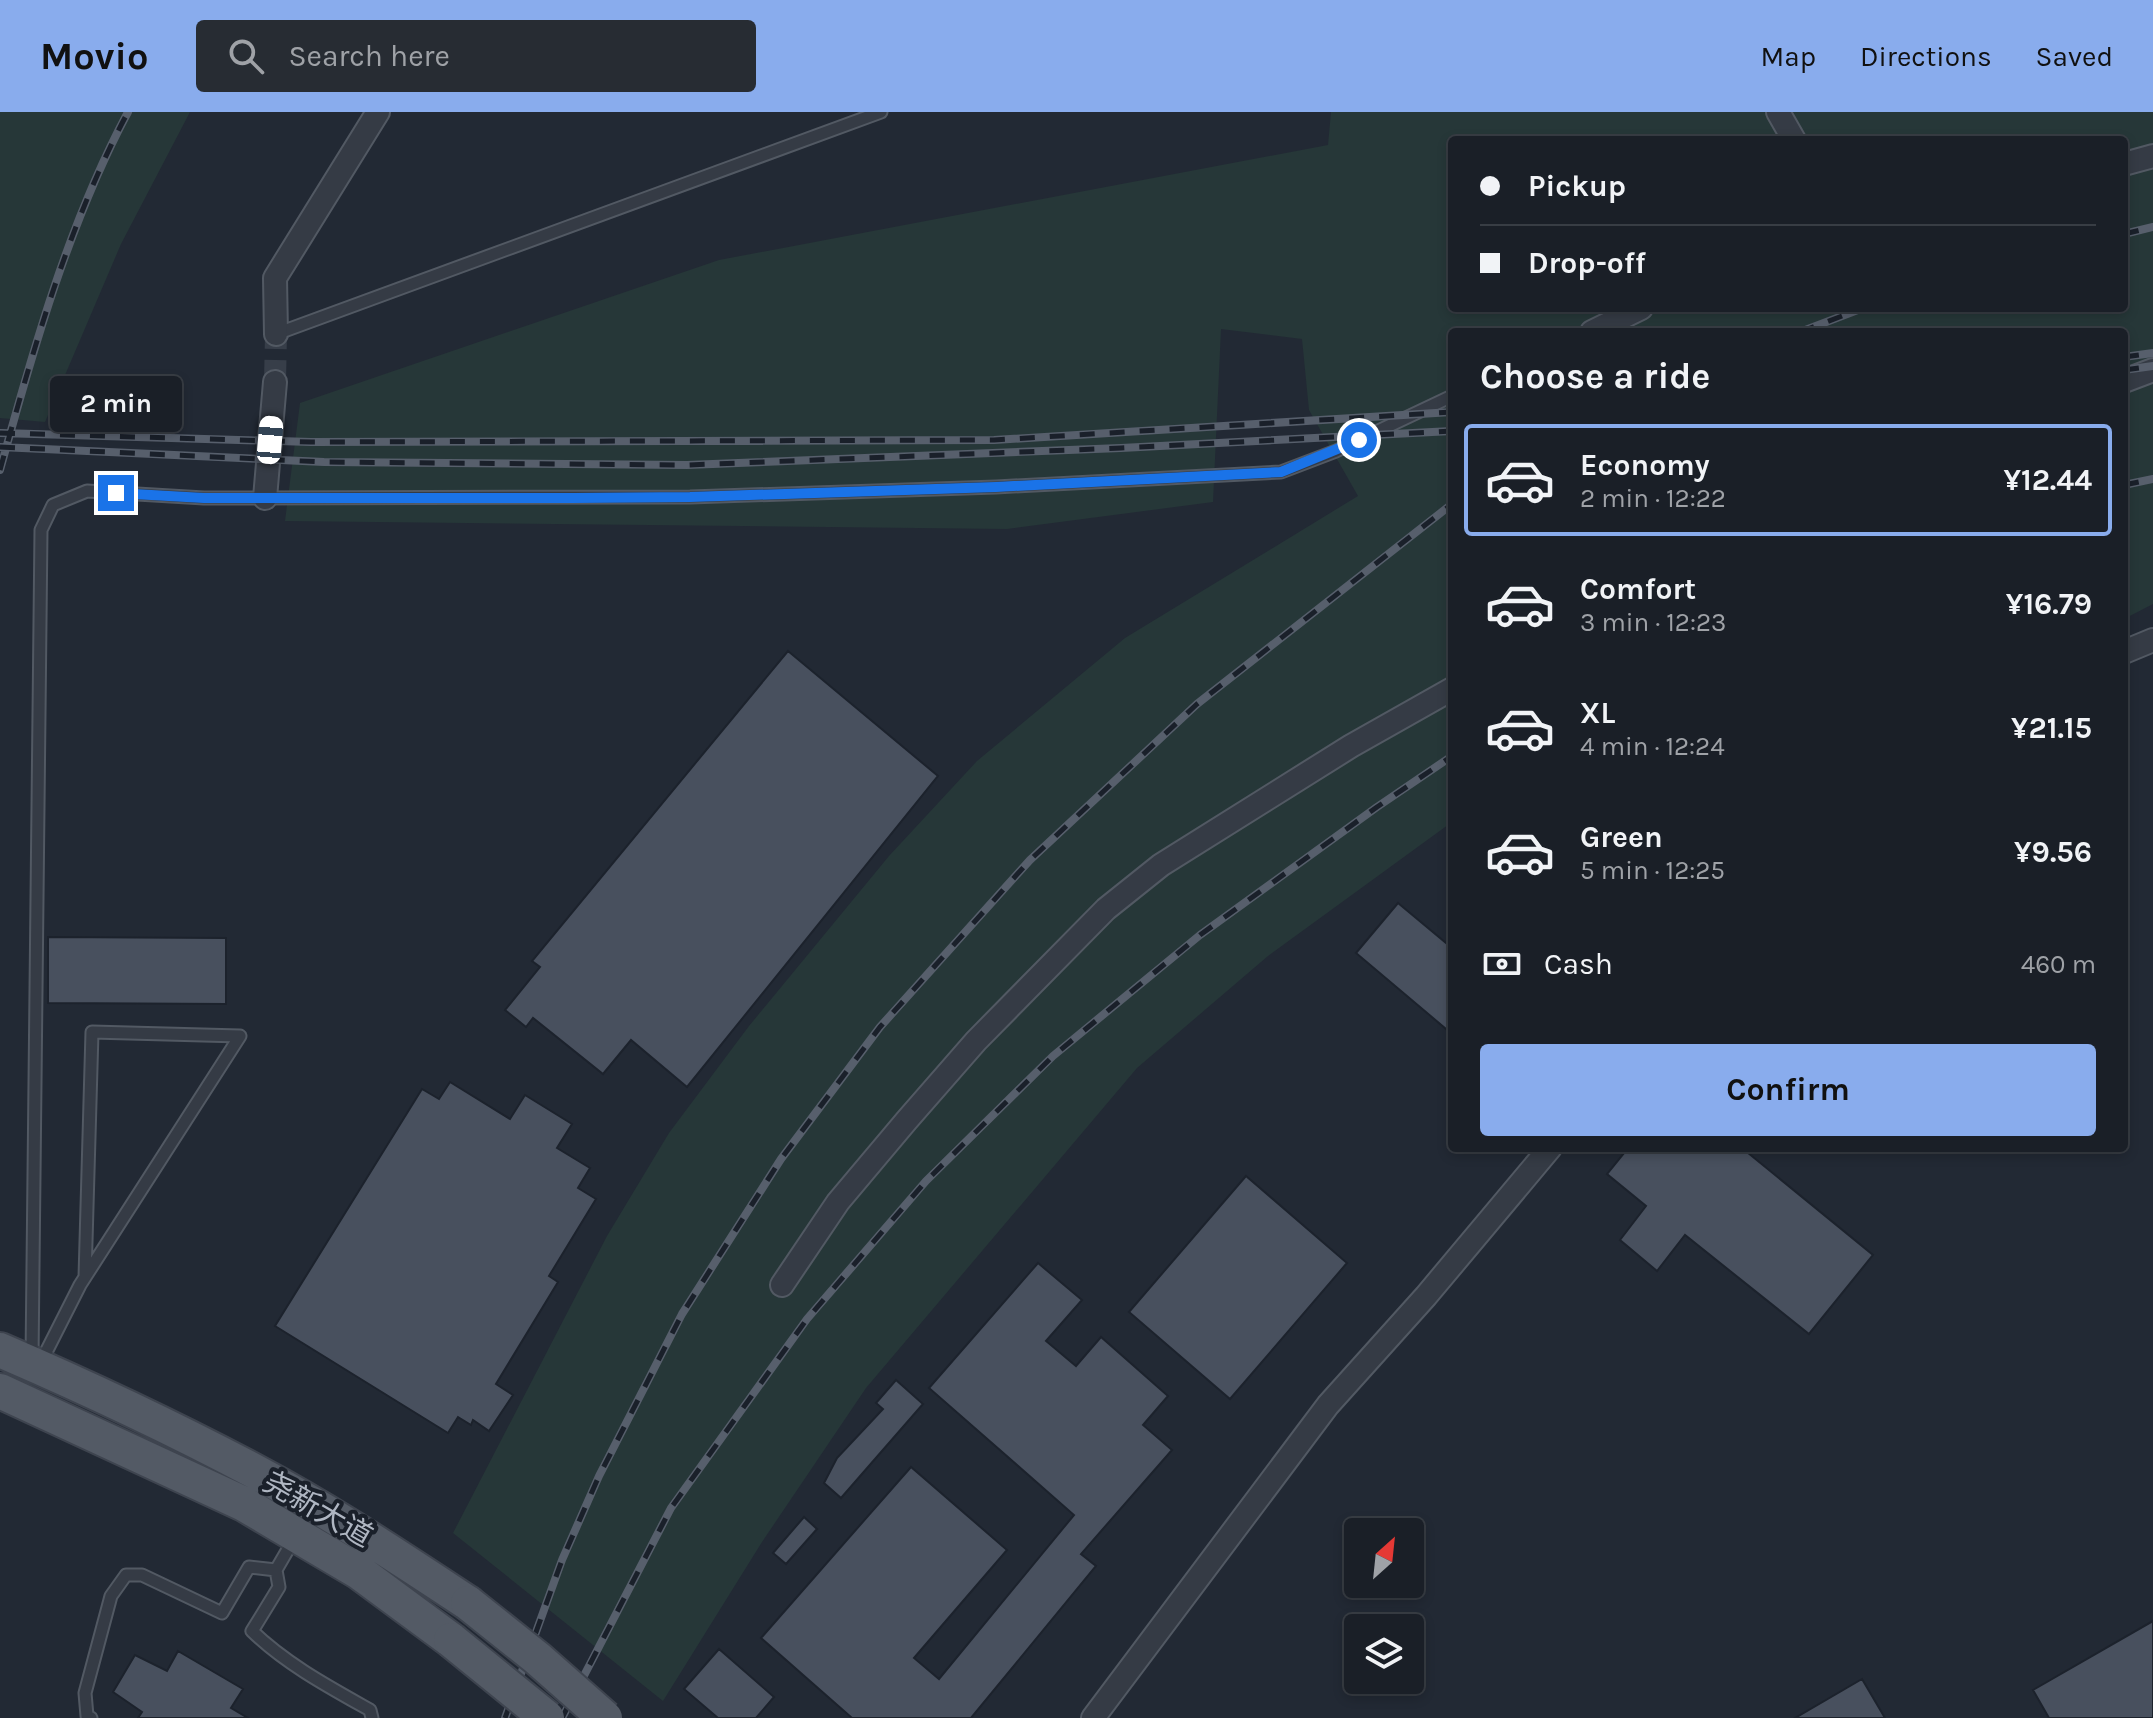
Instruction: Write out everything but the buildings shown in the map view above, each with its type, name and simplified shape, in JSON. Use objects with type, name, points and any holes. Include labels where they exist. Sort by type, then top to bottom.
[{"type":"main road","name":"尧新大道","points":[[20,1360],[141,1413],[257,1472],[374,1541],[468,1603],[605,1718]]},
{"type":"main road","name":"尧新大道","points":[[10,1395],[244,1504],[359,1572],[451,1640],[547,1718]]},
{"type":"street","points":[[276,334],[275,278],[378,112]]},
{"type":"street","points":[[1778,112],[1792,136]]},
{"type":"street","points":[[2128,163],[2153,156]]},
{"type":"street","points":[[1600,328],[1633,312]]},
{"type":"street","points":[[2128,379],[2153,370]]},
{"type":"street","points":[[265,498],[275,382]]},
{"type":"street","points":[[2128,650],[2153,640]]},
{"type":"street","points":[[782,1285],[838,1202],[917,1109],[976,1041],[1106,909],[1174,856],[1338,754],[1448,691]]},
{"type":"street","points":[[1093,1718],[1328,1405],[1426,1296],[1547,1152]]},
{"type":"lane","points":[[276,334],[881,112]]},
{"type":"lane","points":[[20,1360],[41,530],[53,505],[87,491],[204,498],[690,497],[996,487],[1281,472],[1336,451],[1448,398]]},
{"type":"lane","points":[[20,1360],[85,1277],[240,1036],[92,1032],[85,1277]]},
{"type":"lane","points":[[297,1535],[276,1570],[279,1587],[252,1631],[310,1676],[370,1710],[372,1718]]},
{"type":"lane","points":[[91,1718],[87,1716],[85,1693],[111,1596],[126,1575],[142,1575],[222,1613],[249,1567],[276,1570]]},
{"type":"shaded area","points":[[0,112],[190,112],[121,244],[45,422],[0,418]]},
{"type":"shaded area","points":[[1331,112],[2153,112],[2153,604],[2128,617],[2128,328],[1448,328],[1448,825],[1268,956],[1137,1068],[866,1388],[762,1542],[663,1701],[453,1533],[607,1236],[669,1133],[749,1026],[889,856],[977,761],[1125,638],[1358,496],[1309,410],[1302,339],[1221,329],[1213,502],[1007,529],[285,521],[300,403],[719,260],[1328,145]]},
{"type":"tunnel","points":[[275,382],[276,334]]},
{"type":"railway","points":[[0,470],[39,333],[70,242],[128,112]]},
{"type":"railway","points":[[2128,233],[2153,227]]},
{"type":"railway","points":[[1810,328],[1852,312]]},
{"type":"railway","points":[[2128,356],[2153,353]]},
{"type":"railway","points":[[2128,369],[2153,366]]},
{"type":"railway","points":[[0,433],[311,442],[994,440],[1448,412]]},
{"type":"railway","points":[[0,447],[324,462],[687,465],[1448,431]]},
{"type":"railway","points":[[2128,484],[2153,479]]},
{"type":"railway","points":[[505,1718],[562,1560],[599,1476],[682,1314],[781,1159],[880,1027],[1030,860],[1197,704],[1448,507]]},
{"type":"railway","points":[[562,1718],[671,1508],[807,1319],[926,1181],[1053,1056],[1200,935],[1448,759]]},
{"type":"route","points":[[116,493],[204,498],[429,499],[690,497],[996,487],[1281,472],[1359,440]]}]
